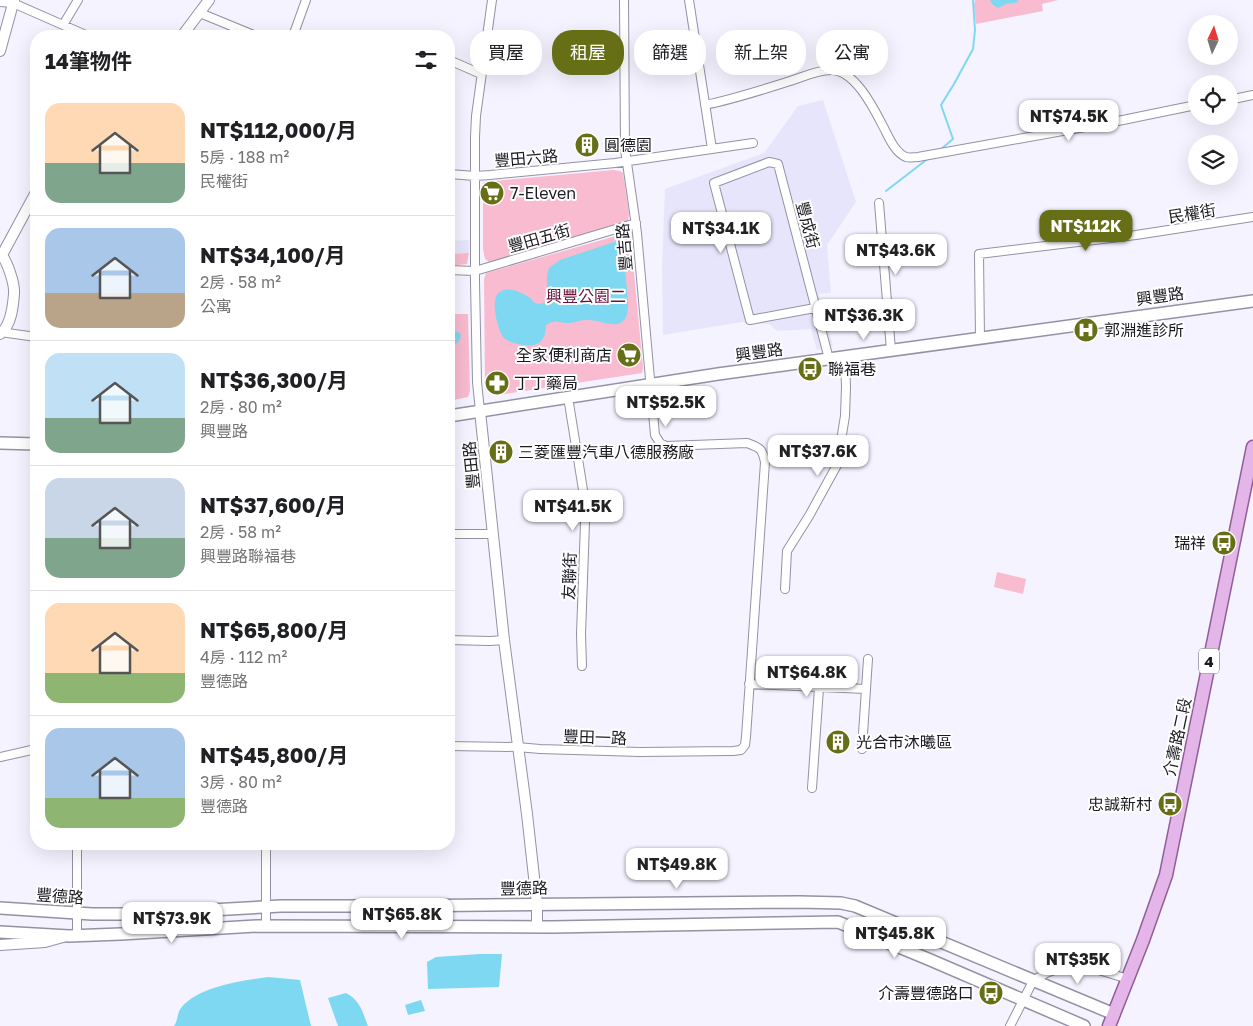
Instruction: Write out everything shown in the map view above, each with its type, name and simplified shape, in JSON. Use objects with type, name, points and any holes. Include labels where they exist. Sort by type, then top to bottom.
[{"type":"main road","name":"興豐路","points":[[455,415],[650,384],[1253,301]]},
{"type":"main road","points":[[0,444],[30,444]]},
{"type":"main road","name":"介壽路二段","points":[[1112,1020],[1166,875],[1253,447]]},
{"type":"main road","name":"豐德路","points":[[0,908],[78,914],[139,914],[266,906],[841,903],[855,906],[1033,981],[1112,1020]]},
{"type":"main road","points":[[0,932],[73,936],[266,926],[537,926],[838,922],[1084,1026]]},
{"type":"street","points":[[63,25],[78,0]]},
{"type":"street","points":[[187,30],[210,0]]},
{"type":"street","points":[[295,30],[306,0]]},
{"type":"street","name":"豐田路","points":[[488,30],[492,0]]},
{"type":"street","name":"豐吉路","points":[[624,0],[625,149],[636,223],[656,435],[660,444],[666,446],[747,443],[759,448],[763,452],[765,462],[746,737],[745,745],[741,750]]},
{"type":"street","points":[[688,0],[712,149]]},
{"type":"street","points":[[0,2],[14,2],[74,30]]},
{"type":"street","points":[[0,51],[14,2]]},
{"type":"street","points":[[200,13],[241,30]]},
{"type":"street","points":[[455,63],[470,69]]},
{"type":"street","points":[[705,105],[819,72],[832,70],[844,74],[854,81],[891,142],[899,152],[907,157],[935,154],[1188,107]]},
{"type":"street","name":"豐田路","points":[[481,75],[476,116],[475,176],[477,382],[504,640],[537,904],[537,926]]},
{"type":"street","points":[[1238,98],[1253,95]]},
{"type":"street","name":"豐田六路","points":[[455,174],[475,176],[627,162],[753,143]]},
{"type":"street","name":"豐成街","points":[[815,308],[750,320],[714,183],[769,162],[778,164],[829,359]]},
{"type":"street","points":[[1,333],[6,329],[12,311],[14,292],[12,279],[1,254],[30,203]]},
{"type":"street","points":[[879,203],[891,350]]},
{"type":"street","name":"民權街","points":[[980,338],[979,254],[1136,235],[1253,217]]},
{"type":"street","name":"豐田五街","points":[[455,270],[475,271],[636,223]]},
{"type":"street","points":[[1,333],[30,336]]},
{"type":"street","points":[[786,589],[787,551],[837,465],[845,416],[845,357]]},
{"type":"street","name":"友聯街","points":[[568,397],[584,496],[582,666]]},
{"type":"street","points":[[455,534],[493,534]]},
{"type":"street","points":[[455,640],[504,640]]},
{"type":"street","points":[[862,749],[868,659]]},
{"type":"street","points":[[749,684],[866,689]]},
{"type":"street","points":[[812,788],[819,688]]},
{"type":"street","name":"豐田一路","points":[[455,746],[640,752],[741,750]]},
{"type":"street","points":[[0,757],[30,750]]},
{"type":"street","points":[[0,945],[45,942],[73,936],[78,914],[77,850]]},
{"type":"street","points":[[266,850],[266,926]]},
{"type":"street","points":[[1010,1026],[1033,981],[1046,973],[1068,966],[1090,967],[1128,979]]},
{"type":"shaded area","points":[[823,100],[856,202],[827,245],[831,293],[819,294],[833,346],[817,350],[811,329],[777,331],[769,324],[742,322],[663,335],[662,268],[665,189],[764,153],[798,106]]},
{"type":"shaded area","points":[[469,240],[469,253],[455,254],[455,241]]},
{"type":"green space","points":[[975,0],[1058,0],[1042,4],[1043,11],[976,24]]},
{"type":"green space","points":[[613,170],[623,173],[629,214],[628,221],[489,262],[485,259],[483,249],[483,183],[487,181]]},
{"type":"green space","name":"興豐公園二","points":[[630,232],[643,367],[642,373],[498,395],[488,391],[485,384],[484,279],[486,273]]},
{"type":"green space","points":[[469,253],[467,264],[455,265],[455,254]]},
{"type":"green space","points":[[455,314],[468,314],[470,391],[468,397],[455,400]]},
{"type":"green space","points":[[997,572],[1026,579],[1023,594],[994,587]]},
{"type":"water","points":[[990,0],[1017,0],[1019,2],[1006,4],[998,8]]},
{"type":"water","points":[[614,242],[620,242],[623,245],[628,302],[627,314],[623,322],[613,324],[586,320],[569,323],[553,322],[546,325],[542,340],[532,345],[517,344],[504,338],[495,312],[495,301],[498,293],[504,290],[517,291],[531,298],[536,304],[547,302],[547,275],[549,268],[560,260]]},
{"type":"water","points":[[455,331],[460,333],[461,336],[455,344]]},
{"type":"water","points":[[502,954],[499,987],[428,989],[427,962],[436,957]]},
{"type":"water","points":[[268,977],[300,980],[311,1026],[174,1026],[181,1008],[198,994],[221,986]]},
{"type":"water","points":[[346,993],[358,1003],[368,1026],[338,1026],[328,998]]},
{"type":"water","points":[[421,1000],[425,1011],[408,1015],[405,1005]]},
{"type":"waterway","points":[[940,150],[953,139],[941,105],[973,49],[975,30],[973,0]]},
{"type":"waterway","points":[[886,191],[930,157]]},
{"type":"place","name":"圓德園","points":[[587,145]]},
{"type":"place","name":"7-Eleven","points":[[492,193]]},
{"type":"place","name":"郭淵進診所","points":[[1086,330]]},
{"type":"place","name":"全家便利商店","points":[[629,355]]},
{"type":"place","name":"聯福巷","points":[[810,369]]},
{"type":"place","name":"丁丁藥局","points":[[497,383]]},
{"type":"place","name":"三菱匯豐汽車八德服務廠","points":[[501,452]]},
{"type":"place","name":"瑞祥","points":[[1224,543]]},
{"type":"place","name":"光合市沐曦區","points":[[838,742]]},
{"type":"place","name":"忠誠新村","points":[[1170,804]]},
{"type":"place","name":"介壽豐德路口","points":[[991,993]]}]
